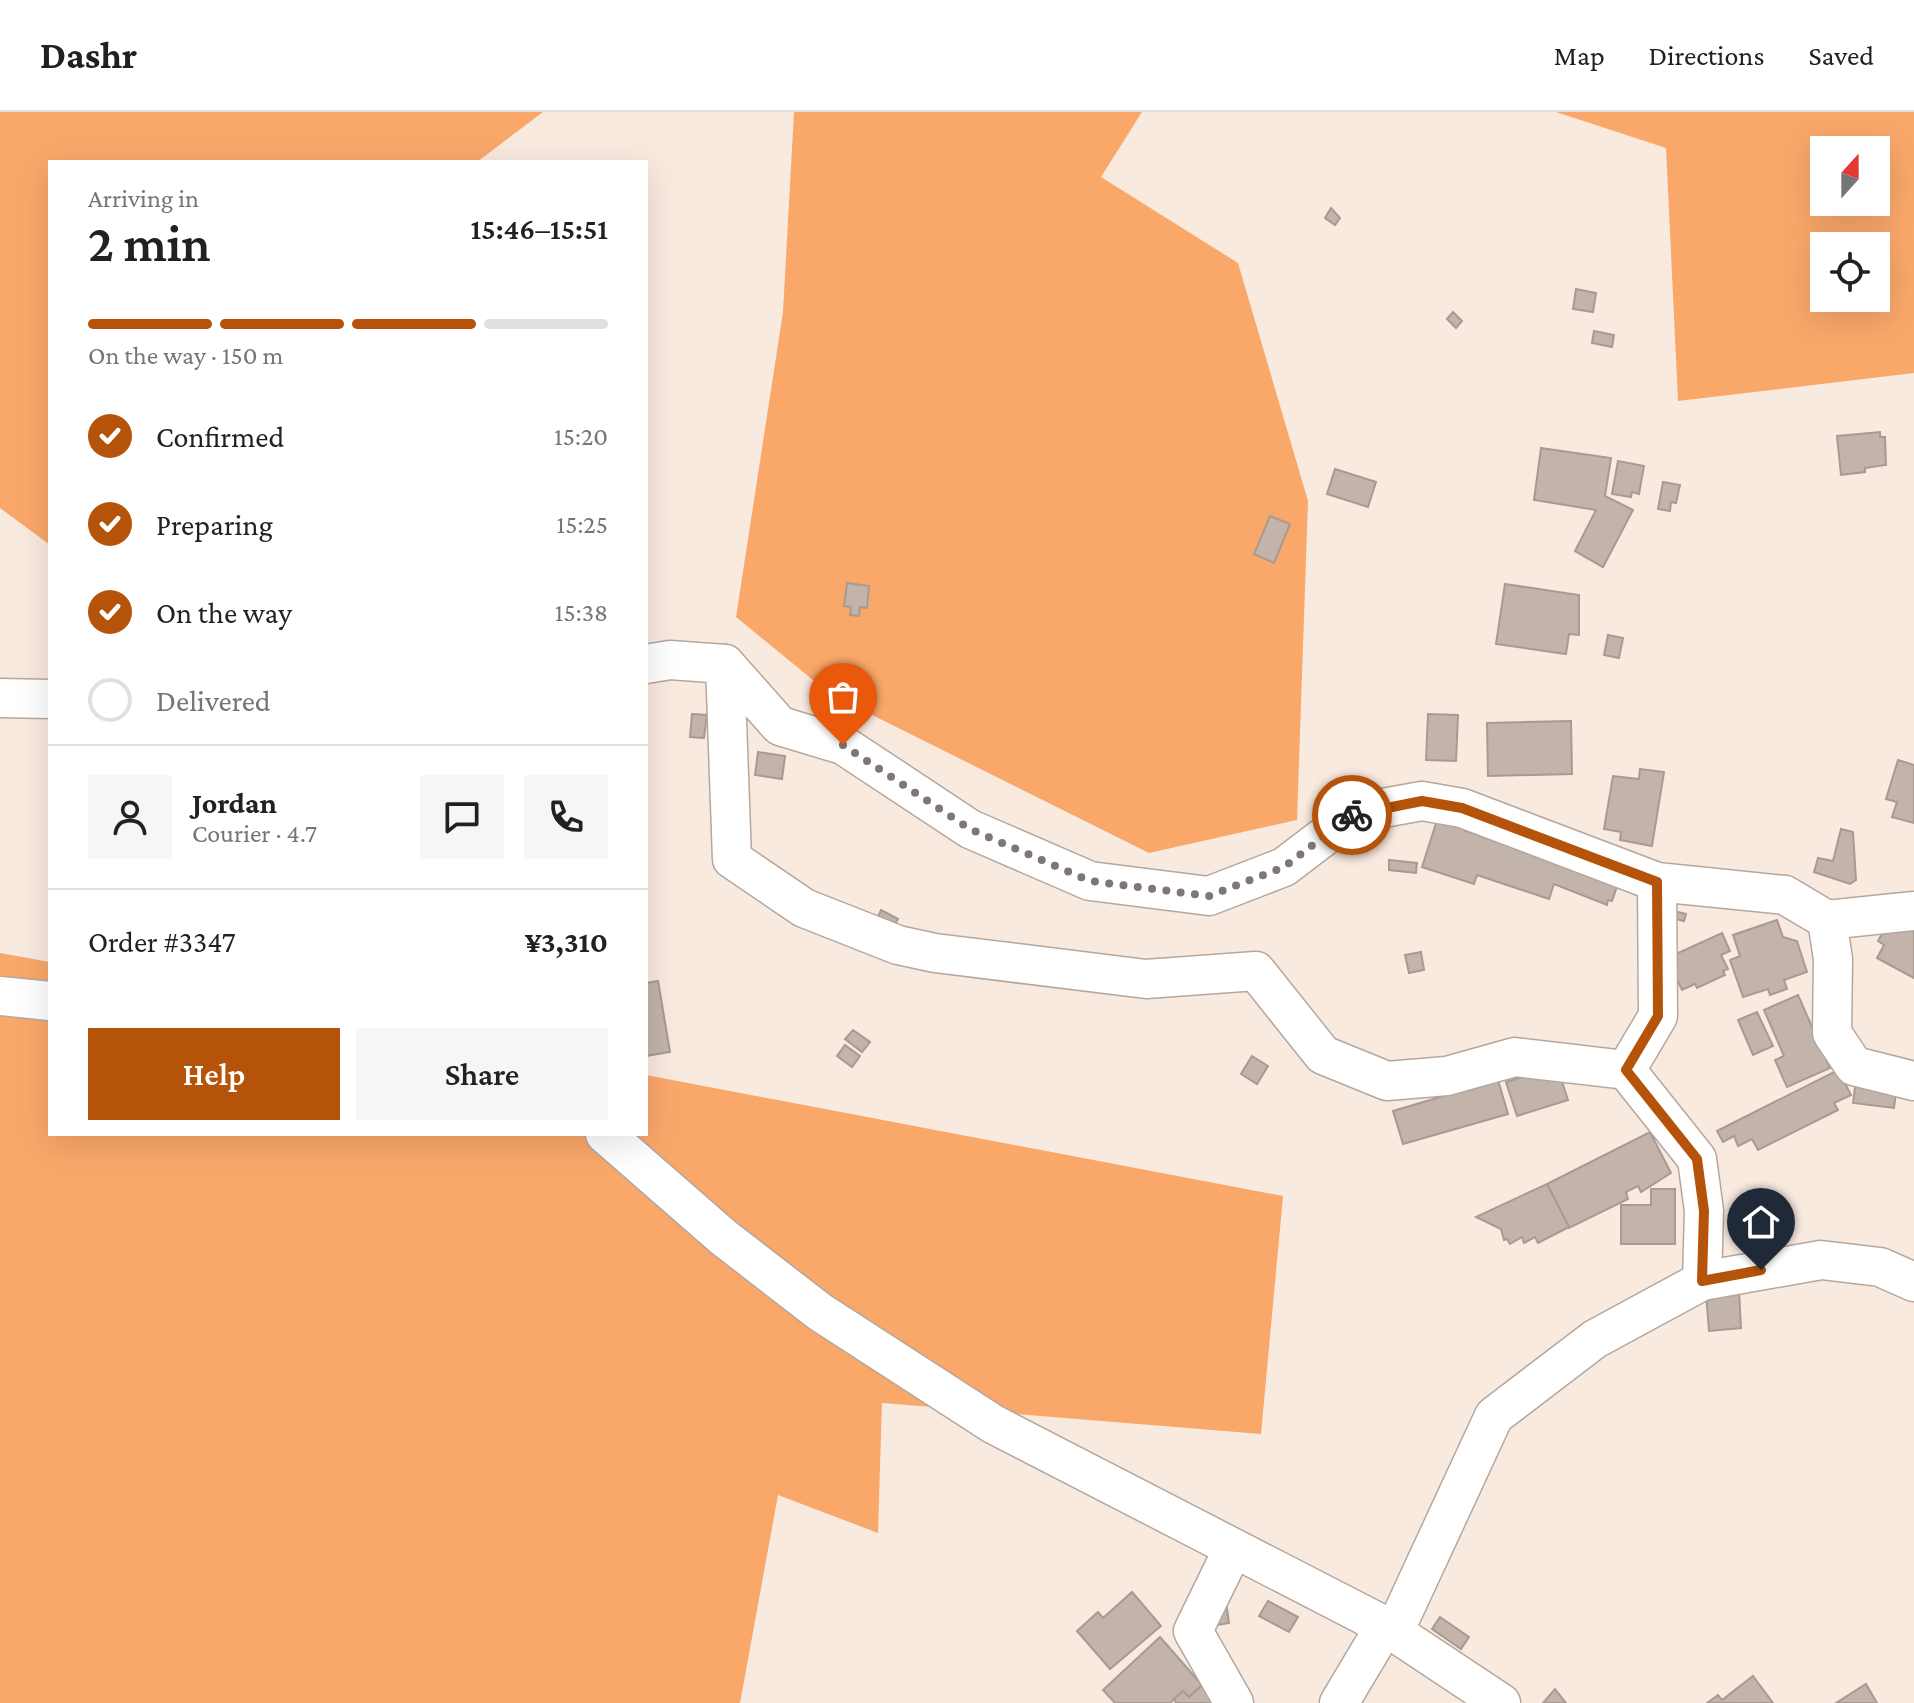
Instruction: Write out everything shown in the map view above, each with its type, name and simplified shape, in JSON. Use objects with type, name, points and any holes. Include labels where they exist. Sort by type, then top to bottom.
[{"type":"street","points":[[648,664],[670,660],[725,664],[780,726],[843,745],[970,829],[1090,881],[1209,896],[1284,867],[1355,813],[1422,801],[1462,808],[1657,882],[1785,895],[1827,920],[1914,911]]},
{"type":"street","points":[[725,664],[732,859],[804,908],[898,945],[935,953],[1146,979],[1256,971],[1323,1055],[1387,1081],[1447,1076],[1515,1057],[1626,1070],[1697,1159],[1704,1211],[1702,1281]]},
{"type":"street","points":[[0,698],[48,699]]},
{"type":"street","points":[[1626,1070],[1658,1016],[1657,882]]},
{"type":"street","points":[[1827,920],[1833,959],[1832,1033],[1854,1066],[1914,1081]]},
{"type":"street","points":[[0,996],[48,1001]]},
{"type":"street","points":[[607,1136],[723,1237],[820,1312],[993,1424],[1390,1629],[1501,1703]]},
{"type":"street","points":[[1339,1703],[1390,1629],[1494,1416],[1595,1339],[1702,1281],[1821,1260],[1880,1267],[1914,1282]]},
{"type":"street","points":[[1233,1549],[1193,1631],[1234,1703]]},
{"type":"shaded area","points":[[0,112],[543,112],[480,160],[48,160],[48,544],[0,508]]},
{"type":"shaded area","points":[[794,112],[1142,112],[1101,177],[1238,263],[1308,501],[1297,820],[1149,853],[830,694],[736,617],[783,312]]},
{"type":"shaded area","points":[[1556,112],[1914,112],[1914,373],[1678,401],[1666,148]]},
{"type":"shaded area","points":[[0,953],[48,962],[48,1136],[648,1136],[648,1075],[1283,1196],[1261,1434],[882,1403],[878,1533],[778,1495],[740,1703],[0,1703]]},
{"type":"building","points":[[1331,208],[1340,218],[1335,225],[1325,218]]},
{"type":"building","points":[[1576,289],[1596,293],[1593,312],[1573,309]]},
{"type":"building","points":[[1453,312],[1462,321],[1456,328],[1447,319]]},
{"type":"building","points":[[1594,331],[1614,335],[1612,347],[1592,343]]},
{"type":"building","points":[[1880,432],[1880,437],[1885,437],[1886,465],[1841,475],[1837,436]]},
{"type":"building","points":[[1541,448],[1611,458],[1605,496],[1633,510],[1603,567],[1575,551],[1596,510],[1534,500]]},
{"type":"building","points":[[1618,461],[1644,466],[1639,494],[1632,492],[1631,497],[1612,494]]},
{"type":"building","points":[[1335,469],[1376,482],[1368,507],[1327,494]]},
{"type":"building","points":[[1663,482],[1680,485],[1676,503],[1671,502],[1670,511],[1658,509]]},
{"type":"building","points":[[1270,516],[1290,524],[1274,563],[1254,554]]},
{"type":"building","points":[[847,583],[869,586],[867,608],[860,607],[859,616],[850,615],[851,607],[844,606]]},
{"type":"building","points":[[1505,584],[1579,595],[1579,635],[1569,634],[1566,654],[1496,644]]},
{"type":"building","points":[[1608,635],[1623,638],[1619,658],[1604,655]]},
{"type":"building","points":[[692,714],[707,715],[704,738],[690,737]]},
{"type":"building","points":[[1428,714],[1458,715],[1456,761],[1426,760]]},
{"type":"building","points":[[1571,721],[1572,774],[1488,776],[1487,723]]},
{"type":"building","points":[[758,752],[785,756],[782,779],[755,775]]},
{"type":"building","points":[[1898,760],[1914,765],[1914,823],[1892,817],[1897,802],[1886,799]]},
{"type":"building","points":[[1640,769],[1664,772],[1652,846],[1620,840],[1621,832],[1604,829],[1613,776],[1639,779]]},
{"type":"building","points":[[1438,817],[1467,826],[1465,831],[1619,881],[1612,901],[1608,900],[1607,905],[1554,884],[1549,899],[1477,875],[1474,884],[1422,867]]},
{"type":"building","points":[[1841,829],[1853,832],[1856,880],[1850,884],[1814,872],[1818,858],[1833,861]]},
{"type":"building","points":[[1389,860],[1417,863],[1416,873],[1389,870]]},
{"type":"building","points":[[1657,907],[1686,914],[1684,921],[1656,914]]},
{"type":"building","points":[[881,910],[898,919],[895,924],[877,919]]},
{"type":"building","points":[[1914,914],[1914,978],[1877,958],[1884,945],[1878,941],[1888,923]]},
{"type":"building","points":[[1777,920],[1783,937],[1797,941],[1807,972],[1784,980],[1787,989],[1770,995],[1768,989],[1743,997],[1730,960],[1740,956],[1733,935]]},
{"type":"building","points":[[1722,933],[1730,951],[1721,955],[1728,969],[1723,971],[1725,975],[1697,988],[1695,984],[1682,990],[1667,958]]},
{"type":"building","points":[[1421,952],[1424,970],[1409,973],[1405,955]]},
{"type":"building","points":[[658,981],[670,1052],[648,1056],[648,983]]},
{"type":"building","points":[[1798,995],[1830,1068],[1787,1087],[1775,1060],[1784,1056],[1764,1010]]},
{"type":"building","points":[[1757,1012],[1773,1046],[1753,1055],[1738,1020]]},
{"type":"building","points":[[853,1030],[870,1042],[862,1052],[845,1039]]},
{"type":"building","points":[[845,1045],[860,1056],[852,1067],[837,1056]]},
{"type":"building","points":[[1252,1056],[1268,1066],[1257,1084],[1241,1074]]},
{"type":"building","points":[[1557,1066],[1568,1100],[1517,1116],[1506,1082]]},
{"type":"building","points":[[1838,1070],[1851,1095],[1834,1103],[1838,1110],[1758,1150],[1752,1139],[1738,1146],[1734,1136],[1723,1142],[1717,1131]]},
{"type":"building","points":[[1498,1080],[1508,1114],[1403,1144],[1393,1111]]},
{"type":"building","points":[[1856,1080],[1897,1085],[1894,1108],[1853,1103]]},
{"type":"building","points":[[1650,1132],[1671,1173],[1641,1192],[1638,1186],[1626,1192],[1628,1199],[1569,1228],[1547,1184]]},
{"type":"building","points":[[1547,1184],[1569,1227],[1538,1243],[1535,1237],[1524,1243],[1522,1237],[1510,1244],[1507,1239],[1504,1240],[1501,1229],[1476,1217]]},
{"type":"building","points":[[1651,1189],[1675,1189],[1675,1244],[1621,1244],[1621,1205],[1651,1205]]},
{"type":"building","points":[[1739,1290],[1741,1328],[1709,1331],[1706,1293]]},
{"type":"building","points":[[1132,1592],[1161,1626],[1110,1669],[1077,1631],[1098,1612],[1103,1618]]},
{"type":"building","points":[[1225,1595],[1229,1623],[1212,1626]]},
{"type":"building","points":[[1268,1601],[1298,1617],[1289,1632],[1259,1616]]},
{"type":"building","points":[[1440,1617],[1469,1637],[1461,1649],[1432,1629]]},
{"type":"building","points":[[1160,1637],[1202,1685],[1189,1697],[1183,1691],[1170,1703],[1115,1703],[1103,1690]]},
{"type":"building","points":[[1753,1676],[1773,1703],[1707,1703],[1718,1695],[1722,1700]]},
{"type":"building","points":[[1866,1684],[1877,1703],[1836,1703]]},
{"type":"building","points":[[1202,1685],[1212,1703],[1176,1703],[1174,1699],[1183,1691],[1189,1697]]},
{"type":"building","points":[[1555,1689],[1566,1703],[1543,1703]]},
{"type":"way so far","points":[[843,745],[970,829],[1090,881],[1209,896],[1284,867],[1352,815]]},
{"type":"route","points":[[1352,815],[1422,801],[1462,808],[1657,882],[1658,1016],[1626,1070],[1697,1159],[1704,1211],[1702,1281],[1761,1270]]}]
